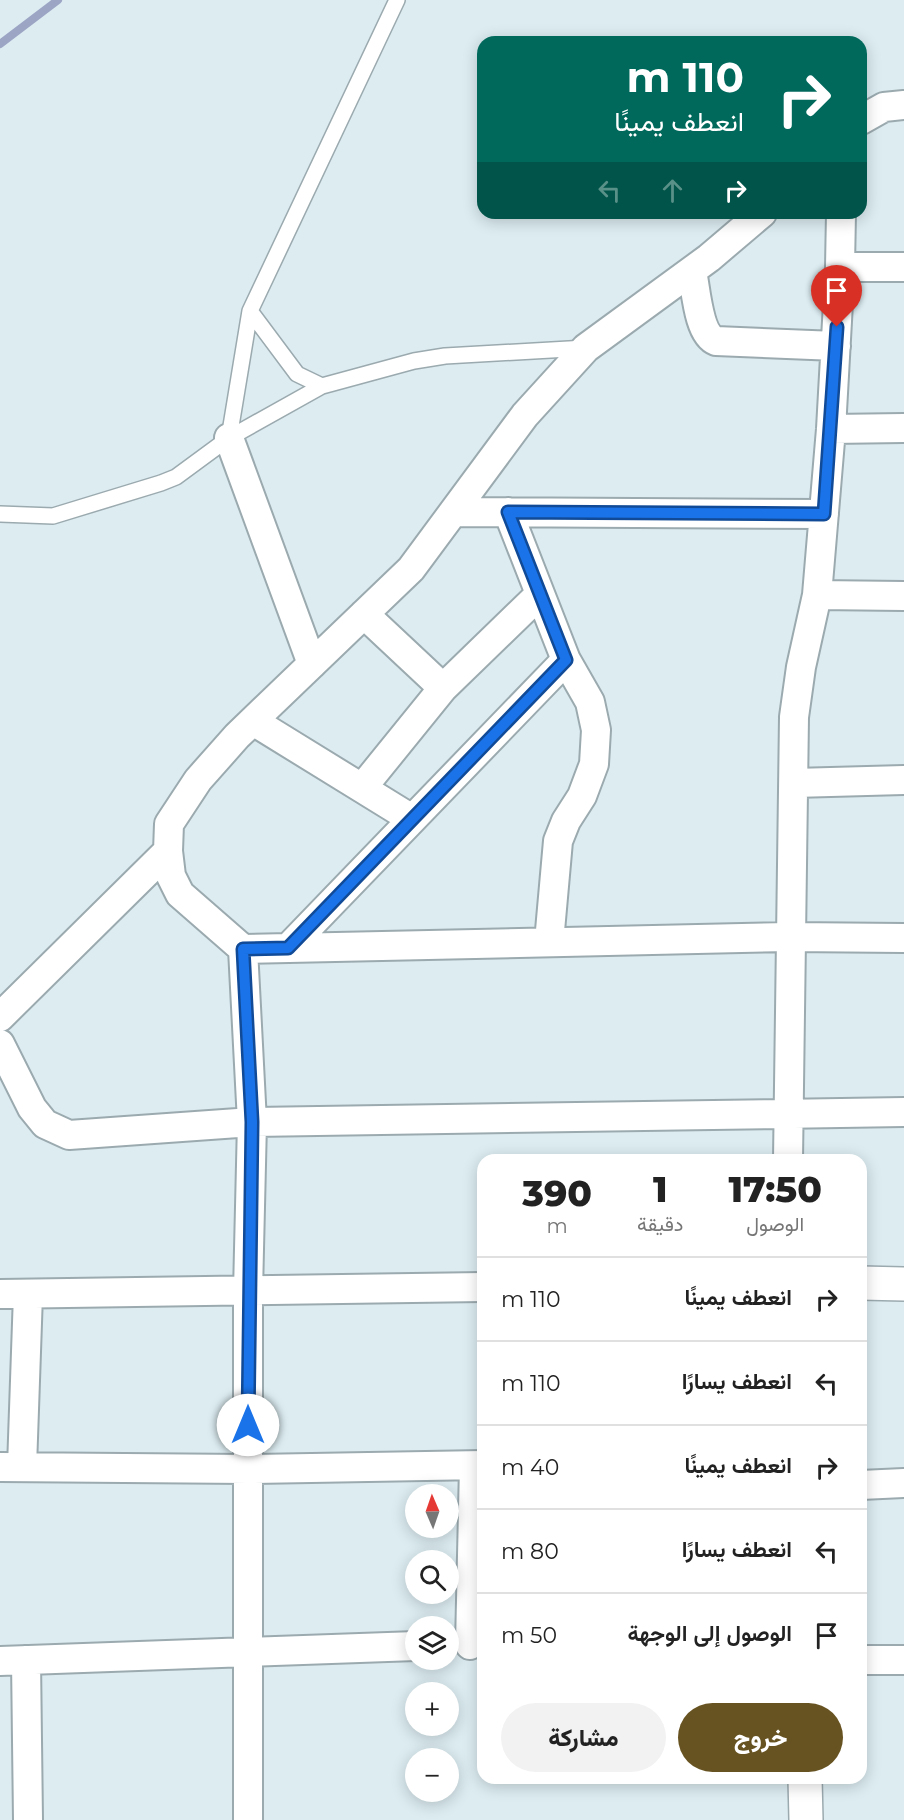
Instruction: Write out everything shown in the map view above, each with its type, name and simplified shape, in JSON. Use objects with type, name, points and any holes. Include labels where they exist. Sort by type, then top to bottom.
[{"type":"street","points":[[867,117],[884,107],[904,105]]},
{"type":"street","points":[[755,219],[692,271],[586,348],[525,415],[411,569],[252,721],[198,780],[169,824],[168,851],[171,876],[180,894],[243,949],[789,937],[904,938]]},
{"type":"street","points":[[788,1154],[789,937],[794,717],[801,667],[817,595],[831,429],[841,219]]},
{"type":"street","points":[[840,267],[904,267]]},
{"type":"street","points":[[692,271],[704,329],[709,338],[716,341],[836,346]]},
{"type":"street","points":[[831,429],[904,428]]},
{"type":"street","points":[[229,438],[312,664]]},
{"type":"street","points":[[454,512],[824,514]]},
{"type":"street","points":[[508,512],[566,660],[590,702],[596,730],[594,764],[582,796],[566,821],[558,841],[549,942]]},
{"type":"street","points":[[363,788],[443,688],[540,594]]},
{"type":"street","points":[[817,595],[904,596]]},
{"type":"street","points":[[364,614],[443,688]]},
{"type":"street","points":[[288,948],[566,660]]},
{"type":"street","points":[[252,721],[412,819]]},
{"type":"street","points":[[794,783],[904,780]]},
{"type":"street","points":[[0,1017],[168,851]]},
{"type":"street","points":[[243,949],[252,1122],[248,1292],[248,1820]]},
{"type":"street","points":[[0,1044],[32,1108],[45,1124],[69,1135],[252,1122],[904,1112]]},
{"type":"street","points":[[867,1283],[904,1284]]},
{"type":"street","points":[[0,1294],[477,1287]]},
{"type":"street","points":[[28,1294],[11,1467],[248,1469],[477,1466]]},
{"type":"street","points":[[867,1485],[904,1483]]},
{"type":"street","points":[[467,1645],[477,1496]]},
{"type":"street","points":[[28,1820],[13,1660],[405,1646]]},
{"type":"street","points":[[867,1660],[904,1660]]},
{"type":"street","points":[[805,1784],[806,1820]]},
{"type":"lane","points":[[229,438],[250,311],[397,0]]},
{"type":"lane","points":[[250,311],[297,374],[322,387]]},
{"type":"lane","points":[[0,514],[53,516],[161,483],[176,477],[229,438],[322,387],[414,361],[445,356],[586,348]]},
{"type":"waterway","points":[[0,44],[58,0]]},
{"type":"route","points":[[248,1425],[252,1122],[248,1004],[243,949],[288,948],[566,660],[508,512],[824,514],[837,327]]}]
